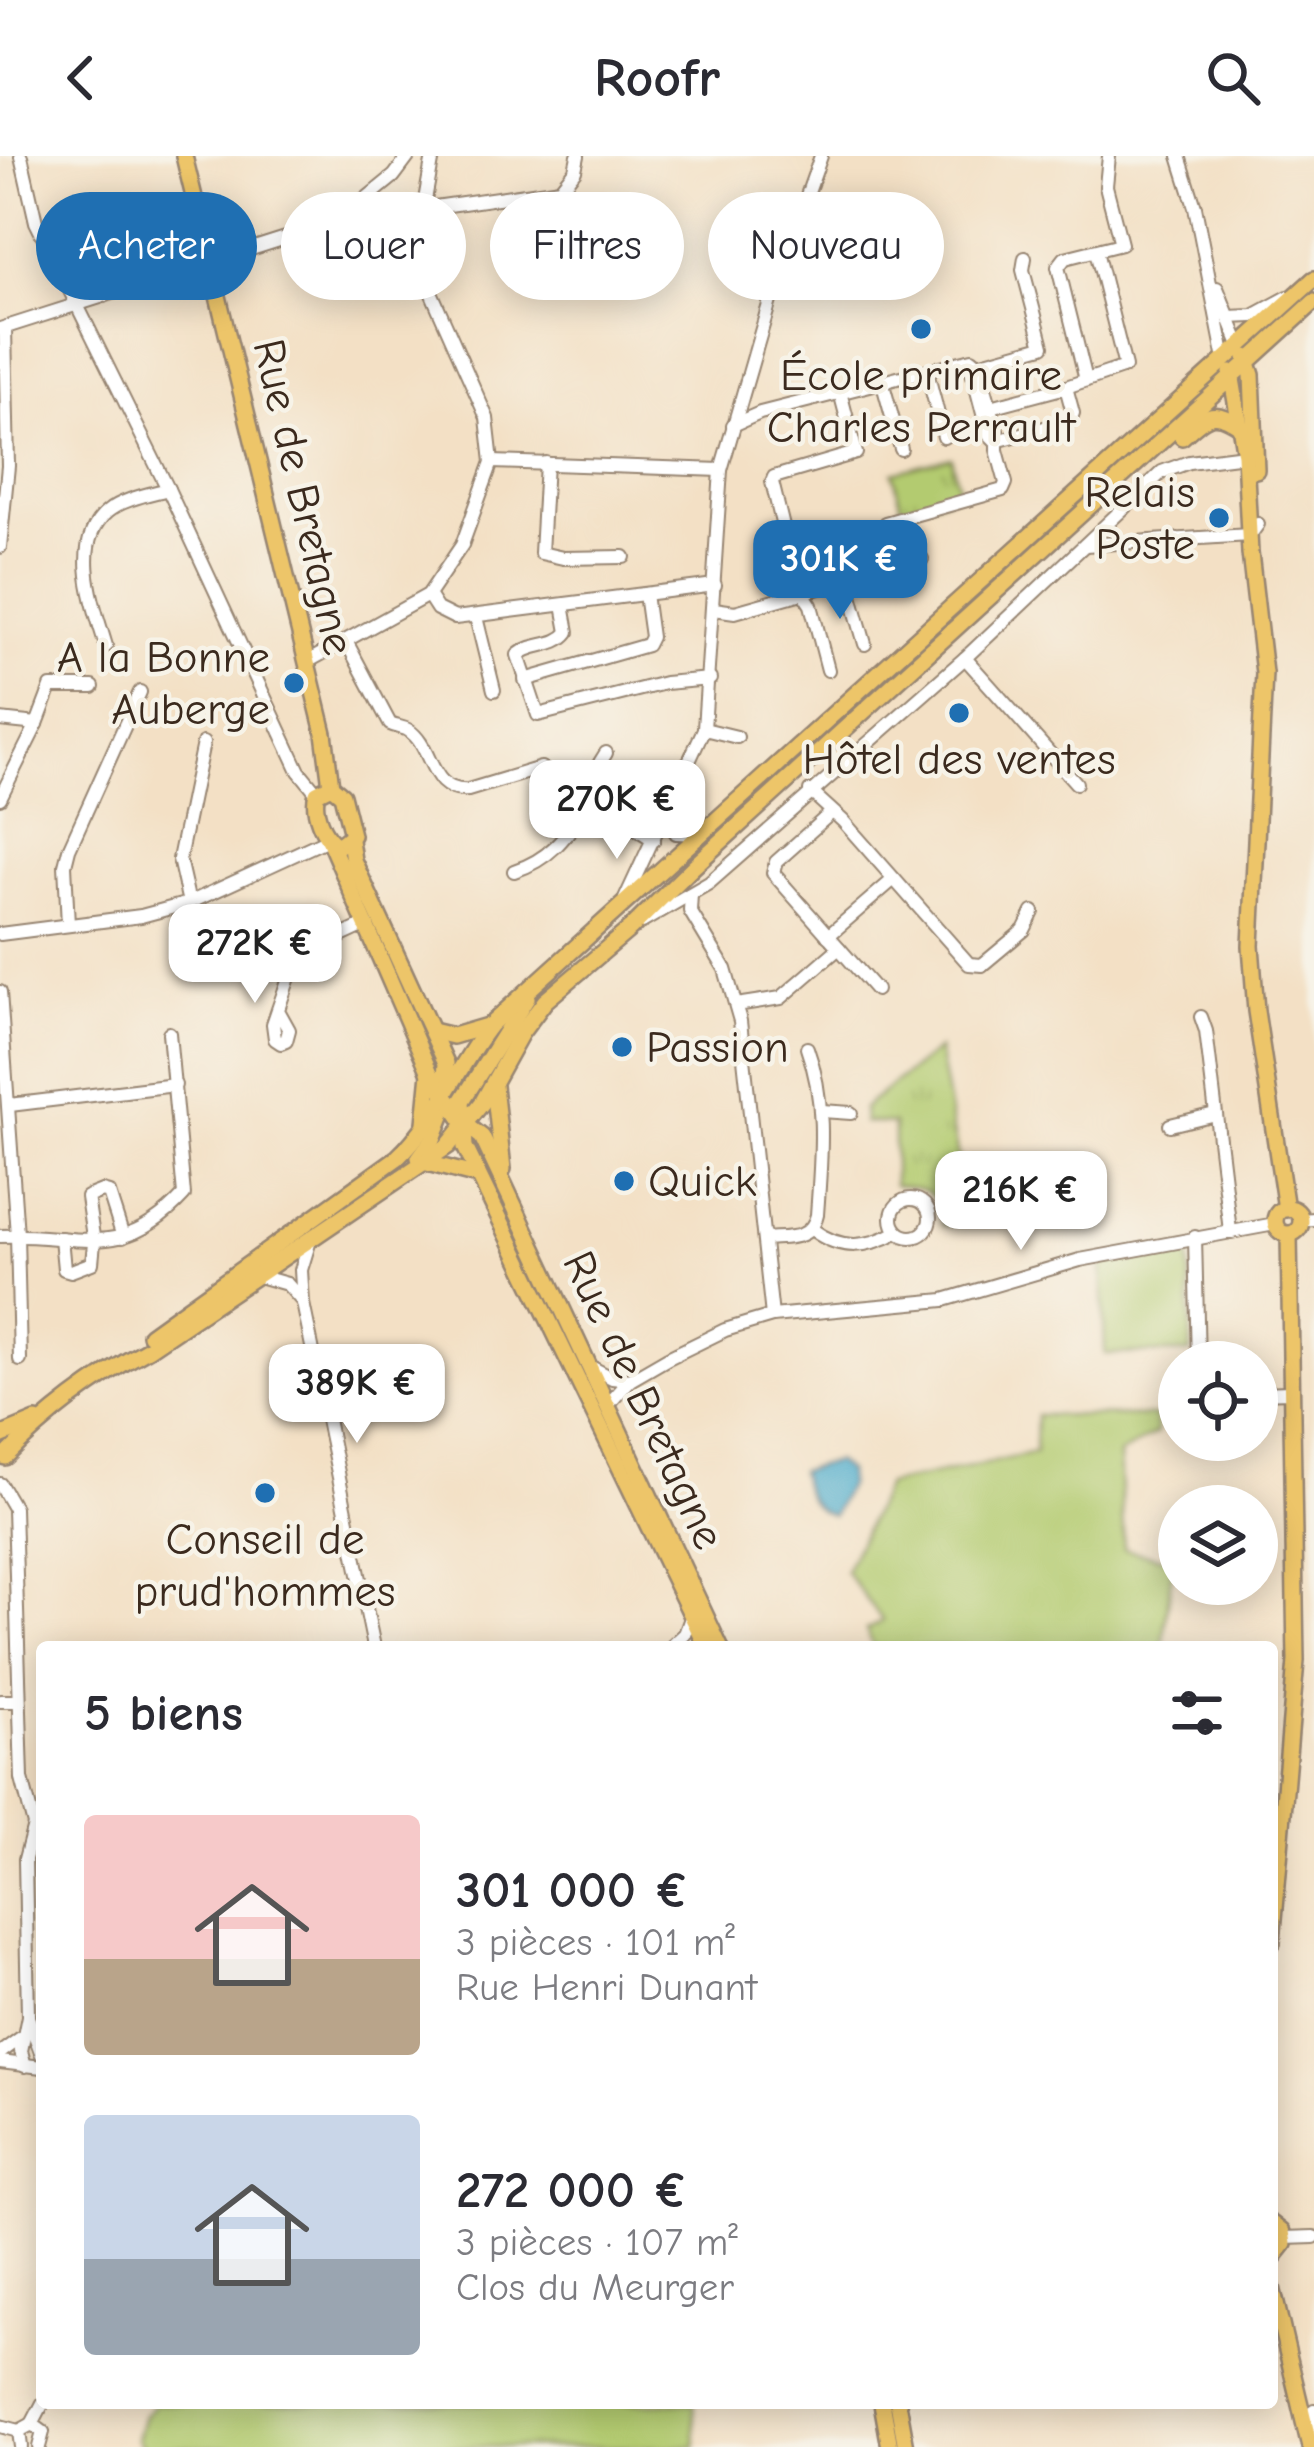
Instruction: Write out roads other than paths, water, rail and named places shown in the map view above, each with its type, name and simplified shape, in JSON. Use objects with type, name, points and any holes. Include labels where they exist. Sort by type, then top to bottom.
[{"type":"main road","name":"Rue de Bretagne","points":[[184,156],[193,192]]},
{"type":"main road","points":[[1286,1208],[1256,1011],[1251,946],[1264,710],[1247,355],[1312,285]]},
{"type":"main road","name":"Rue de Bretagne","points":[[220,300],[332,771],[314,805],[430,1072],[465,1124],[479,1132],[717,1641]]},
{"type":"main road","points":[[117,1366],[140,1342],[239,1268],[397,1157],[424,1128],[490,1025],[1229,368],[1314,302]]},
{"type":"main road","points":[[1229,368],[1246,388],[1253,406]]},
{"type":"main road","points":[[1229,368],[1254,529]]},
{"type":"main road","points":[[1130,472],[1146,448],[1229,368]]},
{"type":"main road","points":[[1,1452],[117,1366],[448,1146],[545,1001],[631,928],[692,867],[1130,472],[1172,446],[1205,417],[1224,416],[1240,427]]},
{"type":"main road","name":"Rue de Bretagne","points":[[324,789],[342,795],[353,860],[446,1063],[444,1094]]},
{"type":"main road","points":[[329,840],[338,846],[350,840]]},
{"type":"main road","points":[[465,1124],[462,1101],[535,987]]},
{"type":"main road","points":[[432,1031],[460,1035],[490,1025]]},
{"type":"main road","points":[[424,1128],[430,1072]]},
{"type":"main road","points":[[444,1094],[494,1083]]},
{"type":"main road","points":[[494,1083],[497,1140],[507,1189]]},
{"type":"main road","points":[[417,1165],[436,1134],[444,1094]]},
{"type":"main road","name":"Rue de Bretagne","points":[[465,1124],[465,1148],[704,1641]]},
{"type":"main road","points":[[417,1165],[478,1176]]},
{"type":"main road","points":[[1282,1229],[1299,1228],[1308,1220],[1286,1208]]},
{"type":"main road","points":[[1278,1872],[1296,1661],[1292,1392],[1282,1229],[1276,1216],[1286,1208]]},
{"type":"main road","points":[[1278,2231],[1284,2238],[1278,2254]]},
{"type":"main road","points":[[1278,2311],[1312,2447]]},
{"type":"main road","points":[[883,2409],[890,2447]]},
{"type":"main road","points":[[899,2409],[906,2447]]},
{"type":"street","points":[[21,156],[36,222],[168,489],[299,771],[324,789]]},
{"type":"street","points":[[257,247],[339,221],[394,176],[409,156]]},
{"type":"street","points":[[425,192],[433,156]]},
{"type":"street","points":[[466,203],[560,190],[575,170],[578,156]]},
{"type":"street","points":[[622,906],[704,729],[721,470],[772,294],[821,156]]},
{"type":"street","points":[[1086,380],[1058,267],[1065,258],[1121,244],[1106,186],[1108,156]]},
{"type":"street","points":[[1179,156],[1229,368]]},
{"type":"street","points":[[991,407],[1125,367],[1096,250]]},
{"type":"street","points":[[733,424],[840,392],[1043,346],[1023,269],[1025,258]]},
{"type":"street","points":[[1206,258],[1247,355]]},
{"type":"street","points":[[1228,317],[1253,316],[1312,285]]},
{"type":"street","points":[[0,547],[8,466],[2,328],[93,300]]},
{"type":"street","points":[[307,662],[428,595],[462,545],[491,462],[487,418],[435,300]]},
{"type":"street","points":[[887,570],[878,537],[884,523],[1003,490],[1006,483],[991,407],[973,362]]},
{"type":"street","points":[[973,362],[988,433],[996,441]]},
{"type":"street","points":[[927,372],[944,437]]},
{"type":"street","points":[[883,382],[902,449]]},
{"type":"street","points":[[996,441],[1070,421],[1073,413],[1066,387]]},
{"type":"street","points":[[828,670],[797,584],[772,482],[775,477],[856,453],[840,392]]},
{"type":"street","points":[[740,403],[760,413]]},
{"type":"street","points":[[631,928],[691,894],[740,855],[965,658],[1162,472],[1189,462],[1246,455]]},
{"type":"street","points":[[491,462],[721,470]]},
{"type":"street","points":[[546,463],[541,553],[624,557]]},
{"type":"street","points":[[106,646],[88,574],[93,530],[108,510],[168,489]]},
{"type":"street","points":[[1085,545],[1254,529]]},
{"type":"street","points":[[714,609],[734,612],[922,560]]},
{"type":"street","points":[[847,581],[865,644]]},
{"type":"street","points":[[428,595],[455,618],[715,586]]},
{"type":"street","points":[[525,680],[647,645],[645,593]]},
{"type":"street","points":[[563,605],[568,632],[562,640],[518,655],[538,715],[665,683],[710,679]]},
{"type":"street","points":[[476,617],[494,690]]},
{"type":"street","points":[[346,641],[390,724],[414,736],[444,782],[468,790],[542,768],[654,840]]},
{"type":"street","points":[[965,658],[1076,783]]},
{"type":"street","points":[[0,798],[51,687],[93,688]]},
{"type":"street","points":[[68,925],[64,865],[140,692]]},
{"type":"street","points":[[0,720],[37,724]]},
{"type":"street","points":[[704,729],[737,737]]},
{"type":"street","points":[[189,903],[179,859],[202,743]]},
{"type":"street","points":[[514,871],[556,850],[606,753]]},
{"type":"street","points":[[810,791],[976,967],[1024,930],[1033,912]]},
{"type":"street","points":[[832,812],[772,868],[876,990]]},
{"type":"street","points":[[666,816],[676,833],[703,834]]},
{"type":"street","points":[[0,934],[141,916],[189,903],[329,840]]},
{"type":"street","points":[[828,935],[894,878]]},
{"type":"street","points":[[691,894],[690,911],[725,969],[736,1005],[772,1316]]},
{"type":"street","points":[[668,907],[697,924]]},
{"type":"street","points":[[279,1012],[296,957],[367,924]]},
{"type":"street","points":[[736,1005],[781,998],[839,948]]},
{"type":"street","points":[[0,992],[10,1105],[20,1360]]},
{"type":"street","points":[[1201,1017],[1230,1231]]},
{"type":"street","points":[[0,1236],[94,1243],[123,1238],[184,1196],[169,1033]]},
{"type":"street","points":[[807,1048],[822,1112],[813,1230]]},
{"type":"street","points":[[10,1105],[175,1085]]},
{"type":"street","points":[[822,1112],[851,1113]]},
{"type":"street","points":[[1170,1125],[1215,1114]]},
{"type":"street","points":[[61,1238],[62,1265],[71,1271],[92,1263],[94,1243],[86,1205],[93,1192],[109,1193],[123,1238]]},
{"type":"street","points":[[607,1406],[630,1380],[725,1330],[772,1316],[944,1300],[1080,1260],[1230,1231],[1282,1229]]},
{"type":"street","points":[[764,1239],[813,1230]]},
{"type":"street","points":[[813,1230],[828,1241],[864,1246],[897,1232]]},
{"type":"street","points":[[312,1235],[301,1270],[304,1304],[373,1641]]},
{"type":"street","points":[[1195,1238],[1197,1341]]},
{"type":"street","points":[[254,1275],[287,1284],[304,1304]]},
{"type":"street","points":[[587,1365],[612,1378],[630,1380]]},
{"type":"street","points":[[1278,1392],[1292,1392]]},
{"type":"street","points":[[0,1484],[14,1508],[24,1797],[36,1821]]},
{"type":"street","points":[[677,1641],[692,1615]]},
{"type":"street","points":[[0,1701],[19,1701]]},
{"type":"street","points":[[26,2066],[21,2044],[28,2016],[25,1859],[36,1830]]},
{"type":"street","points":[[28,2016],[36,2038]]},
{"type":"street","points":[[2,2055],[21,2044]]},
{"type":"street","points":[[21,2044],[36,2052]]},
{"type":"street","points":[[2,2055],[36,2067]]},
{"type":"street","points":[[1284,2238],[1314,2236]]},
{"type":"street","points":[[21,2447],[25,2427],[38,2409]]},
{"type":"street","points":[[1312,2447],[1314,2410]]},
{"type":"street","points":[[0,2426],[43,2432],[39,2447]]},
{"type":"water","points":[[835,1461],[847,1471],[848,1485],[833,1515],[810,1499],[799,1471]]},
{"type":"place","name":"École primaire Charles Perrault","points":[[921,329]]},
{"type":"place","name":"Relais Poste","points":[[1219,518]]},
{"type":"place","name":"A la Bonne Auberge","points":[[294,683]]},
{"type":"place","name":"Hôtel des ventes","points":[[959,713]]},
{"type":"place","name":"Passion","points":[[622,1047]]},
{"type":"place","name":"Quick","points":[[624,1181]]},
{"type":"place","name":"Conseil de prud'hommes","points":[[265,1493]]}]
